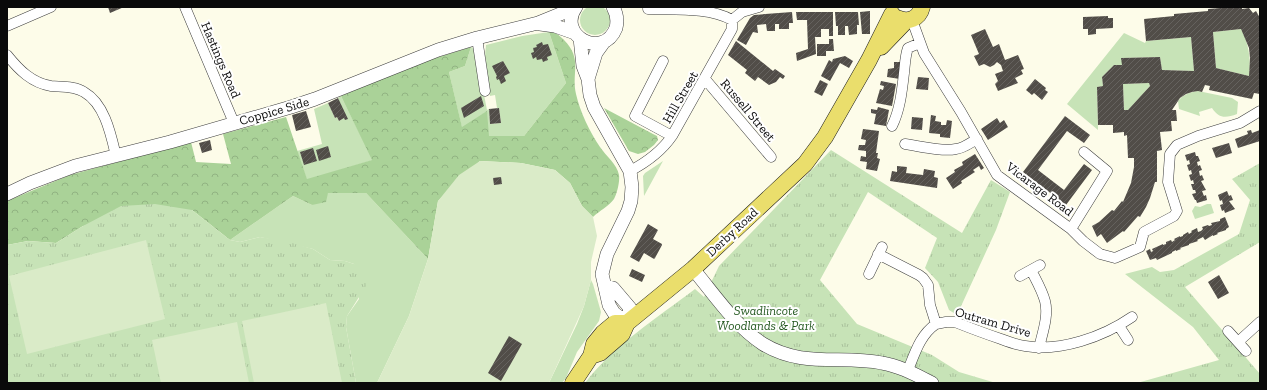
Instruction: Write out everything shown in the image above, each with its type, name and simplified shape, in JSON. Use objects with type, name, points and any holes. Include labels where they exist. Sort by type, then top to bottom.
[{"type":"main road","name":"Derby Road","points":[[573,383],[591,356],[600,353],[622,334],[627,323],[693,269],[809,159],[825,138],[896,13],[919,15],[922,7]]},
{"type":"street","points":[[7,26],[51,7]]},
{"type":"street","name":"Hastings Road","points":[[185,7],[234,123]]},
{"type":"street","points":[[588,79],[596,53],[604,42],[613,34],[617,24],[617,17],[613,7]]},
{"type":"street","points":[[648,9],[689,10],[717,13],[732,20],[742,12],[759,7]]},
{"type":"street","points":[[575,8],[571,21],[577,36],[594,107],[630,171],[632,186],[631,201],[628,211],[611,244],[602,274],[608,305],[614,313],[627,323]]},
{"type":"street","name":"Coppice Side","points":[[7,194],[62,171],[315,100],[438,50],[477,38],[538,23],[575,8]]},
{"type":"street","name":"Vicarage Road","points":[[896,13],[920,43],[924,53],[977,139],[997,175],[1071,229],[1083,241],[1100,254],[1115,258],[1140,247],[1144,232],[1174,216],[1176,211],[1168,182],[1170,154],[1177,145],[1198,136],[1240,123],[1260,111]]},
{"type":"street","name":"Hill Street","points":[[630,171],[648,161],[664,148],[705,80],[732,29],[732,20]]},
{"type":"street","name":"Coppice Side","points":[[538,23],[555,26],[577,36],[585,42],[593,44],[604,42]]},
{"type":"street","points":[[477,38],[485,91]]},
{"type":"street","points":[[892,126],[897,117],[908,48],[920,43]]},
{"type":"street","points":[[7,55],[14,64],[34,80],[50,86],[80,90],[92,98],[108,125],[116,156]]},
{"type":"street","points":[[663,61],[635,116],[672,136]]},
{"type":"street","name":"Russell Street","points":[[705,80],[771,157]]},
{"type":"street","points":[[905,144],[956,150],[977,139]]},
{"type":"street","points":[[1071,229],[1107,171],[1084,152]]},
{"type":"street","points":[[869,274],[880,250],[919,275],[928,285],[930,305],[936,324],[925,333],[921,339],[908,370]]},
{"type":"street","points":[[1020,276],[1040,265]]},
{"type":"street","points":[[693,269],[732,316],[763,344],[780,352],[806,359],[881,363],[908,370],[932,383]]},
{"type":"street","points":[[1030,270],[1045,303],[1045,321],[1039,348]]},
{"type":"street","name":"Outram Drive","points":[[936,324],[955,322],[1023,346],[1039,348],[1094,337],[1119,326],[1132,317]]},
{"type":"street","points":[[1238,342],[1260,322]]},
{"type":"street","points":[[1119,326],[1128,340]]},
{"type":"street","points":[[1228,331],[1246,351]]},
{"type":"green space","points":[[595,5],[606,9],[610,20],[606,31],[595,35],[584,31],[580,20],[584,9]]},
{"type":"green space","points":[[1241,29],[1249,52],[1249,76],[1216,68],[1213,32]]},
{"type":"green space","points":[[549,32],[566,83],[524,136],[489,136],[462,128],[449,72],[465,66],[471,47],[475,49],[487,110],[489,109],[490,124],[501,123],[495,95],[490,96],[485,56],[486,45],[522,36]]},
{"type":"green space","points":[[549,32],[556,33],[570,47],[575,60],[575,86],[580,108],[593,135],[600,147],[614,164],[619,175],[618,187],[614,199],[593,217],[582,206],[570,183],[555,170],[521,163],[480,161],[438,201],[428,259],[366,193],[328,193],[326,202],[312,205],[293,196],[230,240],[192,210],[83,226],[56,243],[28,241],[7,245],[7,201],[70,175],[191,142],[196,162],[231,164],[223,134],[286,117],[307,179],[372,160],[341,96],[410,66],[471,47],[465,66],[449,72],[462,127],[487,111],[489,136],[524,136],[566,83]]},
{"type":"green space","points":[[1124,33],[1145,43],[1146,41],[1191,37],[1194,71],[1162,70],[1160,57],[1122,58],[1122,65],[1114,65],[1102,77],[1103,86],[1097,87],[1098,130],[1067,104]]},
{"type":"green space","points":[[1149,83],[1150,86],[1128,110],[1124,110],[1123,84]]},
{"type":"green space","points":[[1198,91],[1232,98],[1238,102],[1237,114],[1223,117],[1217,114],[1212,108],[1199,112],[1200,116],[1179,109],[1178,101],[1180,99],[1186,94]]},
{"type":"green space","points":[[341,96],[373,160],[307,180],[297,151],[322,144],[314,109],[328,103],[335,118],[337,117],[339,121],[344,118],[338,98]]},
{"type":"green space","points":[[604,108],[657,136],[658,140],[645,152],[638,154],[629,151]]},
{"type":"green space","name":"Swadlincote Woodlands & Park","points":[[831,150],[962,233],[991,180],[1010,192],[996,230],[957,315],[949,310],[938,282],[925,268],[937,238],[868,192],[820,280],[857,324],[932,355],[959,372],[996,383],[585,383],[596,369],[623,344],[651,321],[695,289],[704,297],[719,266]]},
{"type":"green space","points":[[480,161],[521,163],[555,170],[570,183],[582,206],[593,217],[597,236],[591,262],[591,280],[584,306],[549,383],[377,383],[409,316],[428,259],[438,201],[459,175]]},
{"type":"green space","points":[[663,161],[644,196],[643,176]]},
{"type":"green space","points":[[1260,163],[1260,242],[1185,287],[1260,374],[1260,383],[1137,383],[1219,360],[1193,327],[1125,274],[1152,267],[1160,272],[1174,270],[1239,234],[1250,200],[1232,179]]},
{"type":"green space","points":[[328,193],[366,193],[428,259],[409,316],[377,383],[356,383],[346,327],[347,316],[359,299],[354,264],[345,261],[330,260],[313,249],[260,237],[240,242],[230,240],[293,196],[312,205]]},
{"type":"green space","points":[[155,204],[192,210],[230,240],[240,242],[260,237],[285,241],[313,249],[330,260],[345,261],[354,264],[361,269],[365,277],[366,286],[347,316],[346,327],[356,383],[7,383],[7,245],[28,241],[56,243],[83,226],[121,206]]},
{"type":"green space","points":[[1211,204],[1214,213],[1195,219],[1192,211],[1195,206],[1200,207]]},
{"type":"green space","points":[[146,240],[165,319],[27,354],[9,276]]},
{"type":"green space","points":[[591,280],[601,312],[599,321],[577,352],[566,378],[562,383],[549,383],[577,324],[584,306]]},
{"type":"green space","points":[[326,303],[342,383],[254,383],[242,321]]},
{"type":"green space","points":[[237,322],[249,383],[161,383],[152,340]]},
{"type":"building","points":[[108,7],[124,7],[110,13]]},
{"type":"building","points":[[1242,7],[1242,9],[1249,8],[1253,13],[1256,11],[1260,18],[1260,94],[1254,93],[1252,99],[1209,90],[1210,86],[1205,85],[1202,92],[1192,92],[1180,98],[1172,110],[1176,110],[1177,121],[1171,121],[1172,131],[1160,132],[1162,150],[1157,151],[1157,182],[1155,182],[1146,207],[1140,217],[1138,216],[1124,232],[1123,231],[1107,243],[1101,234],[1097,237],[1092,226],[1099,222],[1112,210],[1114,211],[1122,201],[1123,202],[1131,183],[1134,158],[1128,158],[1127,135],[1124,136],[1124,132],[1113,133],[1113,125],[1098,125],[1097,87],[1103,86],[1102,77],[1114,65],[1122,65],[1121,58],[1160,57],[1162,70],[1194,71],[1191,37],[1146,41],[1144,19],[1174,16],[1174,14],[1208,11],[1208,9]],"holes":[[[1241,29],[1249,48],[1249,76],[1216,68],[1213,32]],[[1149,83],[1150,86],[1128,110],[1124,110],[1123,84]]]},
{"type":"building","points":[[870,11],[870,34],[862,34],[860,12]]},
{"type":"building","points":[[792,12],[793,23],[789,23],[789,29],[779,29],[779,24],[775,24],[775,31],[767,31],[766,24],[757,25],[758,33],[753,32],[746,45],[737,40],[750,18],[754,15]]},
{"type":"building","points":[[796,12],[833,12],[833,36],[829,36],[829,29],[821,29],[821,37],[815,37],[816,54],[797,61],[796,53],[808,49],[807,20],[797,20]]},
{"type":"building","points":[[835,12],[858,12],[859,25],[857,25],[857,34],[849,35],[848,26],[845,26],[845,35],[838,35]]},
{"type":"building","points":[[1108,16],[1108,18],[1113,18],[1113,28],[1096,29],[1096,34],[1088,35],[1088,29],[1083,29],[1083,17]]},
{"type":"building","points":[[985,29],[993,47],[999,44],[1005,60],[1018,55],[1024,69],[1021,70],[1023,74],[1015,78],[1018,83],[998,91],[995,84],[998,81],[995,74],[1003,71],[1001,65],[997,62],[990,67],[984,64],[979,66],[974,56],[979,54],[971,35]]},
{"type":"building","points":[[829,39],[833,39],[834,51],[826,51],[826,56],[817,56],[817,44],[829,44]]},
{"type":"building","points":[[736,41],[773,71],[775,69],[785,76],[783,79],[780,77],[776,82],[769,85],[758,77],[755,81],[745,73],[747,70],[728,55]]},
{"type":"building","points":[[542,42],[543,45],[548,44],[552,55],[547,57],[548,60],[543,62],[542,59],[537,60],[536,57],[533,59],[531,53],[534,52],[533,48],[537,47],[536,45]]},
{"type":"building","points":[[845,56],[853,61],[849,68],[840,63],[830,81],[821,76],[829,60],[832,62],[833,59]]},
{"type":"building","points":[[503,61],[510,73],[504,76],[506,81],[501,84],[499,79],[497,80],[497,76],[492,66]]},
{"type":"building","points":[[894,62],[901,62],[900,79],[887,77],[888,69],[894,68]]},
{"type":"building","points":[[918,77],[929,78],[928,90],[916,89]]},
{"type":"building","points":[[1035,79],[1046,88],[1045,90],[1048,92],[1042,100],[1034,93],[1032,95],[1026,90]]},
{"type":"building","points":[[820,80],[828,84],[822,96],[814,92]]},
{"type":"building","points":[[881,81],[896,84],[892,106],[876,103],[880,89],[883,90],[884,86],[880,85]]},
{"type":"building","points":[[481,96],[484,106],[464,118],[461,108]]},
{"type":"building","points":[[338,98],[348,119],[345,120],[344,118],[339,121],[337,117],[335,118],[328,103]]},
{"type":"building","points":[[878,107],[889,110],[886,126],[874,124],[876,114],[871,113],[871,109],[877,110]]},
{"type":"building","points":[[499,108],[501,123],[490,124],[489,109]]},
{"type":"building","points":[[306,111],[311,127],[296,131],[292,115]]},
{"type":"building","points":[[931,115],[936,116],[935,121],[941,122],[941,125],[946,125],[947,120],[952,121],[950,138],[940,137],[940,134],[929,133]]},
{"type":"building","points":[[1065,116],[1090,135],[1084,143],[1067,131],[1038,170],[1064,190],[1084,164],[1092,170],[1066,205],[1023,172]]},
{"type":"building","points":[[912,117],[923,118],[922,130],[911,129]]},
{"type":"building","points":[[997,118],[1000,123],[1004,120],[1008,127],[988,140],[981,129]]},
{"type":"building","points":[[863,129],[879,131],[876,153],[878,153],[877,158],[880,159],[877,171],[866,169],[867,162],[860,161],[861,156],[866,157],[866,151],[858,150],[859,145],[865,145],[866,140],[861,139]]},
{"type":"building","points":[[1251,130],[1252,133],[1260,130],[1260,141],[1238,148],[1235,139],[1248,134],[1247,131]]},
{"type":"building","points":[[210,140],[212,150],[202,153],[199,143]]},
{"type":"building","points":[[1229,143],[1232,153],[1216,158],[1212,148]]},
{"type":"building","points":[[328,146],[331,157],[319,161],[316,150]]},
{"type":"building","points":[[313,148],[317,161],[304,165],[300,152]]},
{"type":"building","points":[[1195,152],[1200,161],[1197,162],[1198,166],[1200,165],[1202,170],[1199,171],[1200,176],[1202,175],[1204,180],[1201,181],[1206,190],[1202,191],[1204,196],[1206,195],[1207,200],[1197,203],[1192,194],[1196,193],[1191,184],[1194,184],[1193,180],[1191,181],[1189,175],[1192,174],[1187,165],[1190,164],[1189,160],[1187,161],[1185,155]]},
{"type":"building","points":[[975,154],[984,168],[981,170],[979,166],[973,170],[975,172],[961,181],[962,183],[953,189],[946,178],[955,172],[954,170],[963,165],[962,162]]},
{"type":"building","points":[[897,166],[907,167],[906,173],[923,175],[924,169],[935,171],[934,177],[938,178],[937,188],[890,181],[892,171],[897,172]]},
{"type":"building","points":[[501,177],[502,184],[494,185],[493,178]]},
{"type":"building","points":[[1227,191],[1233,200],[1229,201],[1235,209],[1225,213],[1224,210],[1222,211],[1220,205],[1223,204],[1222,200],[1220,201],[1218,195]]},
{"type":"building","points":[[1225,217],[1229,227],[1226,230],[1205,240],[1203,237],[1197,240],[1198,241],[1180,248],[1181,249],[1157,260],[1156,258],[1150,260],[1146,251],[1150,249],[1151,252],[1153,251],[1152,249],[1166,244],[1166,242],[1171,240],[1172,242],[1175,240],[1174,239],[1183,236],[1188,232],[1189,234],[1197,228],[1198,232],[1201,231],[1203,229],[1202,227],[1212,225],[1211,223],[1220,221],[1220,219]]},
{"type":"building","points":[[648,224],[658,230],[653,239],[662,245],[654,259],[644,253],[639,262],[630,257]]},
{"type":"building","points":[[632,269],[645,275],[642,282],[629,276]]},
{"type":"building","points":[[1219,275],[1229,293],[1218,299],[1208,282]]},
{"type":"building","points":[[509,336],[522,344],[501,381],[488,373]]}]
